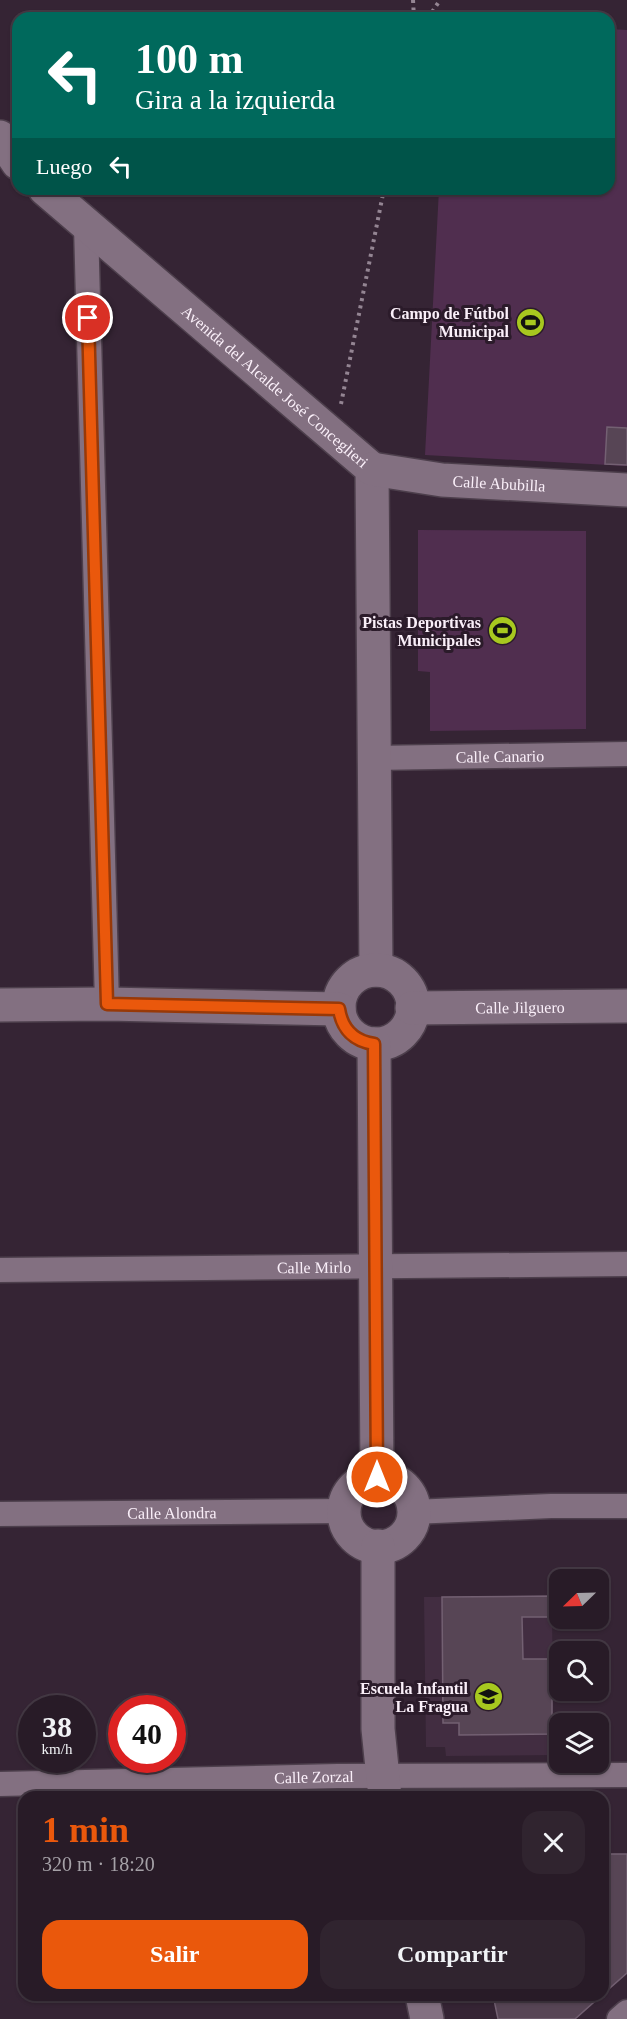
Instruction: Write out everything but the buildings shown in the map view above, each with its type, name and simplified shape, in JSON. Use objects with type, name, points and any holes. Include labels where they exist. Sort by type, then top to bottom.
[{"type":"street","points":[[0,137],[12,155]]},
{"type":"street","name":"Avenida del Alcalde José Conceglieri","points":[[52,195],[372,469],[376,970]]},
{"type":"street","points":[[86,226],[107,1004]]},
{"type":"street","name":"Calle Abubilla","points":[[372,469],[442,480],[627,490]]},
{"type":"street","name":"Calle Canario","points":[[374,758],[627,754]]},
{"type":"street","points":[[376,970],[398,977],[411,996],[412,1008],[411,1019],[397,1038],[386,1043],[374,1044],[365,1042],[350,1033],[344,1026],[339,1009],[340,997],[345,986],[353,977],[376,970]]},
{"type":"street","points":[[0,1005],[107,1004],[339,1009]]},
{"type":"street","name":"Calle Jilguero","points":[[412,1008],[627,1006]]},
{"type":"street","points":[[374,1044],[377,1477]]},
{"type":"street","name":"Calle Mirlo","points":[[0,1270],[627,1264]]},
{"type":"street","points":[[377,1477],[388,1478],[407,1491],[412,1501],[413,1512],[411,1526],[403,1537],[392,1544],[378,1546],[367,1544],[350,1531],[344,1510],[351,1491],[367,1479],[377,1477]]},
{"type":"street","points":[[413,1512],[551,1506],[627,1506]]},
{"type":"street","name":"Calle Alondra","points":[[0,1514],[344,1510]]},
{"type":"street","points":[[378,1546],[378,1729],[384,1786]]},
{"type":"street","name":"Calle Zorzal","points":[[0,1784],[384,1786],[627,1775]]},
{"type":"street","points":[[423,2001],[427,2019]]},
{"type":"street","points":[[620,2019],[627,2012]]},
{"type":"path","points":[[335,437],[383,195]]},
{"type":"shaded area","name":"Campo de Fútbol Municipal","points":[[615,29],[627,30],[627,466],[425,455],[439,195],[615,195]]},
{"type":"shaded area","name":"Pistas Deportivas Municipales","points":[[418,530],[586,531],[586,729],[430,731],[430,672],[418,671]]},
{"type":"shaded area","name":"Escuela Infantil La Fragua","points":[[549,1596],[549,1629],[552,1629],[552,1641],[549,1641],[549,1701],[553,1701],[553,1713],[549,1713],[549,1755],[446,1756],[445,1747],[426,1747],[424,1597]]},
{"type":"place","name":"Campo de Fútbol Municipal","points":[[530,322]]},
{"type":"place","name":"Pistas Deportivas Municipales","points":[[502,631]]},
{"type":"place","name":"Escuela Infantil La Fragua","points":[[489,1697]]},
{"type":"route","points":[[88,318],[107,1004],[339,1009],[340,1018],[350,1033],[357,1039],[374,1044],[377,1477]]}]
